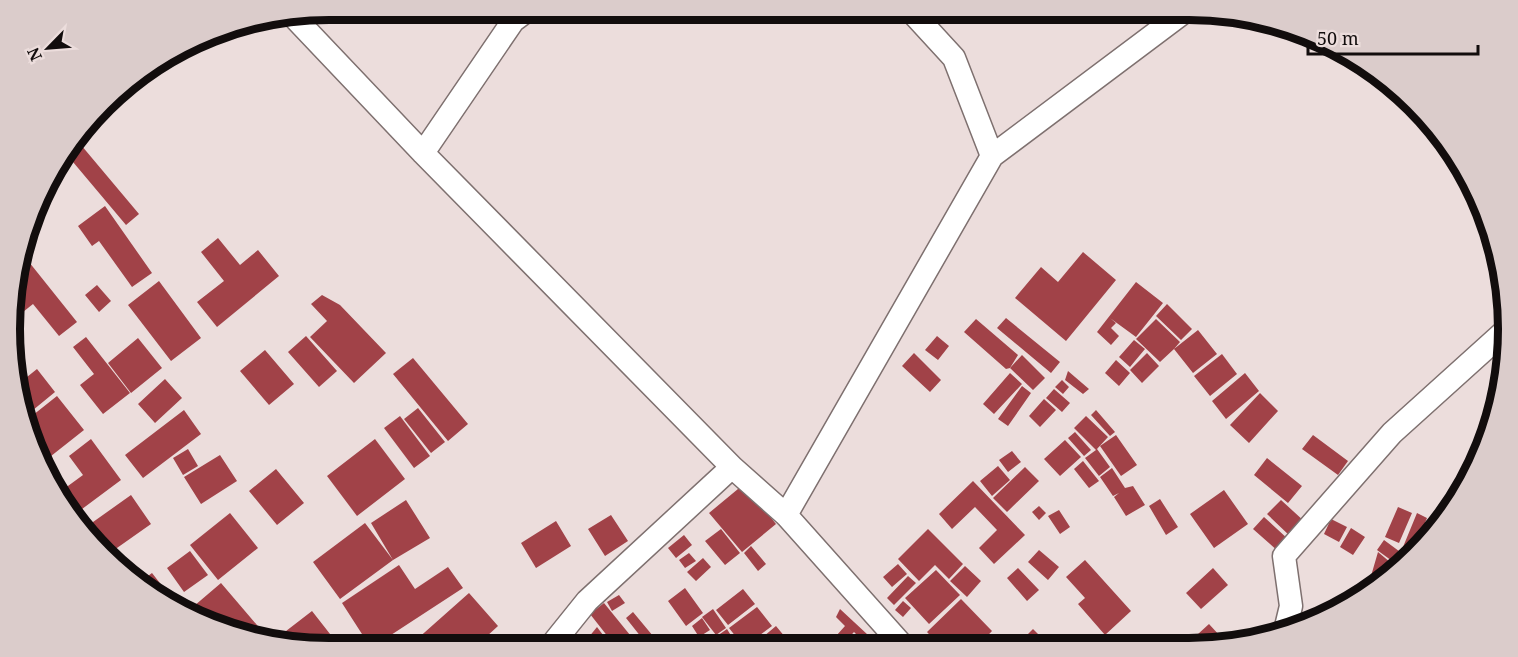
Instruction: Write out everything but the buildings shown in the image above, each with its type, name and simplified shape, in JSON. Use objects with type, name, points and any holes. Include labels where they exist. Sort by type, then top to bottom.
[{"type":"street","points":[[423,153],[514,20]]},
{"type":"street","points":[[919,20],[954,58],[992,156]]},
{"type":"street","points":[[786,515],[992,156],[1173,20]]},
{"type":"street","points":[[298,21],[423,153],[732,466],[786,515],[896,638]]},
{"type":"street","points":[[1287,622],[1291,606],[1284,556],[1392,433],[1498,337]]},
{"type":"street","points":[[557,638],[587,601],[732,466]]}]
